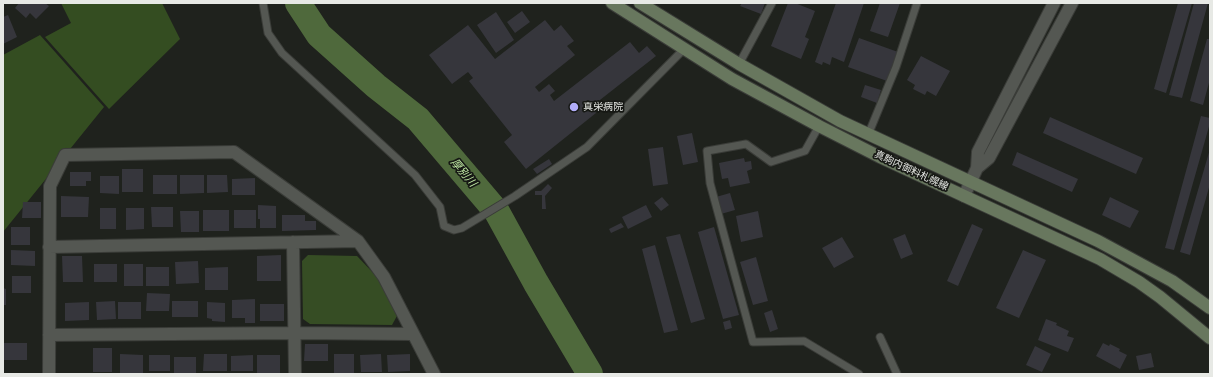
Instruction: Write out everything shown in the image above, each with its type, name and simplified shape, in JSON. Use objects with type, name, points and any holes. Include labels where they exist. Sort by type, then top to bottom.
[{"type":"main road","name":"真駒内御料札幌線","points":[[612,3],[732,79],[819,126],[880,157],[1100,259],[1139,282],[1181,313],[1210,338]]},
{"type":"main road","name":"真駒内御料札幌線","points":[[640,3],[739,64],[840,121],[1098,241],[1172,281],[1210,308]]},
{"type":"street","points":[[964,196],[977,168],[978,152],[1054,3]]},
{"type":"street","points":[[977,168],[989,158],[1072,3]]},
{"type":"street","points":[[49,374],[50,186],[65,155],[234,152],[358,241],[384,277],[412,334],[434,374]]},
{"type":"street","points":[[50,247],[358,241]]},
{"type":"street","points":[[293,242],[295,374]]},
{"type":"street","points":[[49,335],[295,333],[412,334]]},
{"type":"lane","points":[[263,3],[268,34],[282,53],[415,175],[440,207],[444,226],[454,230],[462,228],[480,218],[587,147],[684,49]]},
{"type":"lane","points":[[739,64],[772,3]]},
{"type":"lane","points":[[868,135],[896,67],[917,3]]},
{"type":"lane","points":[[819,126],[805,151],[771,162],[746,144],[707,151],[710,183],[753,342],[804,340],[859,374]]},
{"type":"lane","points":[[880,337],[897,374]]},
{"type":"green space","points":[[61,3],[162,3],[180,39],[109,109],[45,37],[71,23]]},
{"type":"green space","points":[[40,35],[104,107],[3,232],[3,55]]},
{"type":"green space","points":[[308,255],[357,256],[380,280],[398,314],[392,325],[310,324],[303,319],[302,261]]},
{"type":"building","points":[[19,3],[45,3],[49,6],[36,19],[30,13],[26,18],[15,8]]},
{"type":"building","points":[[742,3],[765,3],[761,14],[740,6]]},
{"type":"building","points":[[788,3],[795,3],[815,11],[805,37],[809,39],[801,59],[771,46]]},
{"type":"building","points":[[836,3],[864,3],[844,62],[832,57],[830,65],[823,62],[822,65],[815,62]]},
{"type":"building","points":[[880,3],[900,3],[888,37],[870,31]]},
{"type":"building","points":[[1178,3],[1192,3],[1166,93],[1154,89]]},
{"type":"building","points":[[1194,3],[1208,3],[1182,98],[1169,95]]},
{"type":"building","points":[[522,11],[530,22],[515,33],[507,22]]},
{"type":"building","points":[[496,12],[514,40],[496,53],[477,25]]},
{"type":"building","points":[[8,15],[17,37],[3,44],[3,17]]},
{"type":"building","points":[[545,20],[554,31],[561,25],[574,41],[567,46],[575,55],[535,87],[539,92],[549,84],[555,91],[550,95],[554,101],[630,42],[639,53],[647,46],[656,56],[591,107],[596,113],[526,169],[504,142],[512,135],[469,81],[473,78],[468,72],[452,84],[429,55],[468,25],[495,59]]},
{"type":"building","points":[[859,38],[898,52],[887,81],[848,67]]},
{"type":"building","points":[[1207,39],[1210,39],[1210,79],[1203,105],[1190,101]]},
{"type":"building","points":[[921,56],[950,71],[936,96],[927,91],[925,95],[913,89],[915,85],[907,80]]},
{"type":"building","points":[[865,85],[881,90],[877,103],[861,97]]},
{"type":"building","points":[[1201,116],[1210,118],[1210,123],[1174,250],[1165,248]]},
{"type":"building","points":[[1050,117],[1143,158],[1136,174],[1043,133]]},
{"type":"building","points":[[692,133],[698,162],[683,165],[677,136]]},
{"type":"building","points":[[663,147],[668,184],[653,186],[648,149]]},
{"type":"building","points":[[1210,149],[1210,184],[1190,255],[1180,252]]},
{"type":"building","points":[[1017,152],[1078,179],[1072,192],[1012,165]]},
{"type":"building","points":[[744,158],[745,162],[751,161],[752,169],[747,171],[750,183],[730,187],[728,178],[722,179],[719,163]]},
{"type":"building","points":[[549,159],[552,164],[537,174],[533,169]]},
{"type":"building","points":[[122,169],[143,169],[143,192],[122,192]]},
{"type":"building","points":[[70,172],[91,172],[91,181],[86,181],[86,186],[70,186]]},
{"type":"building","points":[[153,175],[177,175],[177,194],[153,194]]},
{"type":"building","points":[[180,175],[204,175],[204,193],[180,194]]},
{"type":"building","points":[[207,175],[227,175],[228,192],[207,193]]},
{"type":"building","points":[[100,176],[119,176],[119,194],[100,193]]},
{"type":"building","points":[[255,178],[255,195],[232,195],[232,179]]},
{"type":"building","points":[[548,184],[552,188],[545,196],[546,209],[542,209],[542,195],[535,195],[535,191],[541,191]]},
{"type":"building","points":[[730,193],[735,210],[721,214],[716,197]]},
{"type":"building","points":[[61,196],[89,197],[88,217],[61,217]]},
{"type":"building","points":[[662,197],[669,205],[661,211],[654,203]]},
{"type":"building","points":[[1110,197],[1139,211],[1130,228],[1102,215]]},
{"type":"building","points":[[23,202],[41,202],[41,218],[22,218]]},
{"type":"building","points":[[258,205],[276,206],[276,228],[260,228],[260,219],[258,219]]},
{"type":"building","points":[[646,205],[652,217],[628,229],[622,217]]},
{"type":"building","points":[[151,207],[173,207],[173,227],[152,227]]},
{"type":"building","points":[[100,208],[116,208],[116,229],[100,229]]},
{"type":"building","points":[[126,208],[144,208],[144,229],[126,230]]},
{"type":"building","points":[[203,210],[229,210],[229,231],[203,231]]},
{"type":"building","points":[[234,210],[256,210],[256,228],[234,228]]},
{"type":"building","points":[[180,211],[199,211],[199,232],[181,232]]},
{"type":"building","points":[[758,211],[763,237],[741,242],[736,216]]},
{"type":"building","points":[[282,215],[305,215],[305,221],[316,221],[316,230],[282,231]]},
{"type":"building","points":[[621,223],[624,227],[611,233],[609,229]]},
{"type":"building","points":[[972,224],[983,229],[958,286],[947,281]]},
{"type":"building","points":[[11,227],[30,227],[30,245],[11,245]]},
{"type":"building","points":[[714,227],[739,315],[723,319],[698,232]]},
{"type":"building","points":[[680,234],[705,319],[691,323],[666,237]]},
{"type":"building","points":[[905,234],[913,254],[901,259],[893,239]]},
{"type":"building","points":[[842,237],[854,257],[834,268],[822,248]]},
{"type":"building","points":[[655,245],[678,330],[664,333],[642,249]]},
{"type":"building","points":[[11,250],[35,251],[35,266],[11,265]]},
{"type":"building","points":[[1023,250],[1046,260],[1019,318],[996,308]]},
{"type":"building","points":[[281,255],[281,281],[257,281],[257,256]]},
{"type":"building","points":[[62,256],[82,256],[83,282],[63,282]]},
{"type":"building","points":[[756,257],[768,301],[753,305],[740,262]]},
{"type":"building","points":[[198,261],[199,283],[176,284],[175,262]]},
{"type":"building","points":[[94,264],[117,264],[117,282],[94,282]]},
{"type":"building","points":[[124,264],[143,264],[143,286],[124,286]]},
{"type":"building","points":[[146,267],[169,267],[169,286],[146,286]]},
{"type":"building","points":[[228,267],[228,290],[205,290],[205,268]]},
{"type":"building","points":[[12,276],[31,276],[31,293],[12,293]]},
{"type":"building","points":[[3,288],[6,289],[6,305],[3,305]]},
{"type":"building","points":[[147,293],[170,294],[169,311],[146,311]]},
{"type":"building","points":[[255,299],[255,323],[245,323],[245,318],[232,318],[232,300]]},
{"type":"building","points":[[115,301],[116,319],[97,320],[96,302]]},
{"type":"building","points":[[172,301],[198,301],[198,317],[172,317]]},
{"type":"building","points":[[89,302],[89,320],[65,321],[65,303]]},
{"type":"building","points":[[118,302],[141,302],[141,319],[118,319]]},
{"type":"building","points":[[207,302],[225,303],[225,322],[212,321],[212,319],[207,318]]},
{"type":"building","points":[[260,304],[284,304],[284,321],[260,321]]},
{"type":"building","points":[[772,310],[778,329],[770,332],[764,313]]},
{"type":"building","points":[[1046,319],[1057,323],[1056,325],[1069,331],[1067,336],[1074,338],[1068,352],[1038,340]]},
{"type":"building","points":[[730,320],[732,328],[725,330],[723,322]]},
{"type":"building","points":[[3,343],[27,343],[27,360],[3,360]]},
{"type":"building","points":[[1103,343],[1109,346],[1110,344],[1120,349],[1119,351],[1127,355],[1120,369],[1096,356]]},
{"type":"building","points":[[305,344],[328,344],[328,361],[304,361]]},
{"type":"building","points":[[1035,346],[1051,354],[1042,372],[1026,365]]},
{"type":"building","points":[[93,348],[112,348],[112,372],[93,372]]},
{"type":"building","points":[[1151,353],[1154,367],[1139,370],[1136,356]]},
{"type":"building","points":[[120,354],[143,355],[143,373],[120,373]]},
{"type":"building","points":[[204,354],[227,354],[227,371],[203,371]]},
{"type":"building","points":[[334,354],[354,354],[354,374],[334,374]]},
{"type":"building","points":[[381,354],[382,372],[361,372],[360,355]]},
{"type":"building","points":[[410,354],[410,371],[388,372],[387,355]]},
{"type":"building","points":[[149,355],[170,355],[170,371],[149,371]]},
{"type":"building","points":[[253,355],[253,371],[231,371],[231,356]]},
{"type":"building","points":[[257,355],[280,355],[280,373],[257,373]]},
{"type":"building","points":[[174,357],[196,357],[196,373],[174,373]]},
{"type":"waterway","name":"厚別川","points":[[298,3],[319,35],[376,86],[418,119],[497,212],[536,283],[590,374]]},
{"type":"place","name":"真栄病院","points":[[574,107]]}]
